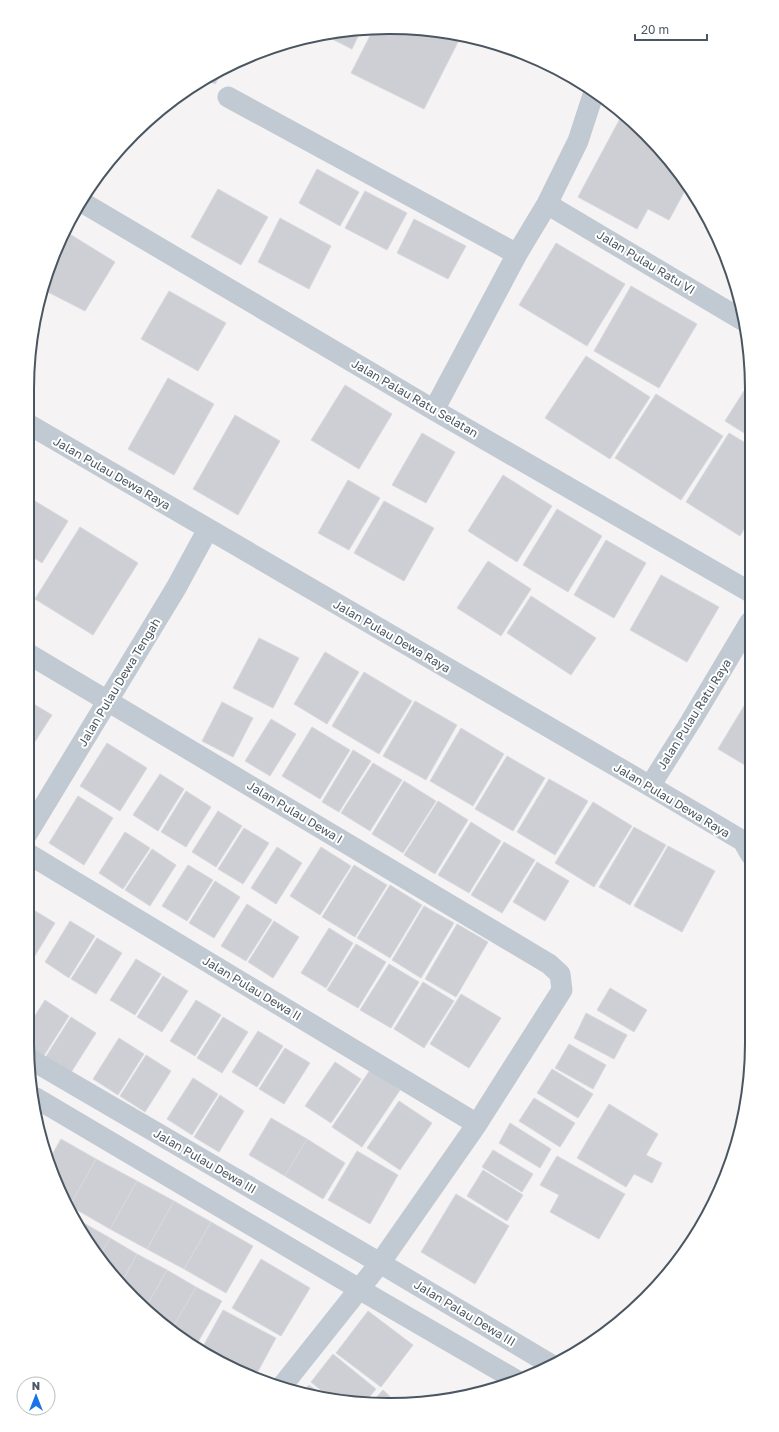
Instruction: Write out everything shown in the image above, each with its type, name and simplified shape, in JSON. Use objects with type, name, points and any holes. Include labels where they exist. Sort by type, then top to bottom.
[{"type":"street","points":[[228,97],[517,254]]},
{"type":"street","points":[[434,410],[517,254],[547,204],[578,141],[592,98]]},
{"type":"street","name":"Jalan Pulau Ratu VI","points":[[547,204],[737,317]]},
{"type":"street","name":"Jalan Palau Ratu Selatan","points":[[86,205],[434,410],[745,589]]},
{"type":"street","name":"Jalan Pulau Dewa Raya","points":[[34,428],[650,786],[745,844]]},
{"type":"street","name":"Jalan Pulau Dewa Tengah","points":[[34,822],[176,588],[208,529]]},
{"type":"street","name":"Jalan Pulau Ratu Raya","points":[[650,786],[745,630]]},
{"type":"street","name":"Jalan Pulau Dewa I","points":[[34,657],[549,964],[560,974],[562,990],[476,1124]]},
{"type":"street","name":"Jalan Pulau Dewa II","points":[[34,857],[476,1124]]},
{"type":"street","name":"Jalan Pulau Dewa III","points":[[35,1062],[380,1263]]},
{"type":"street","points":[[39,1100],[359,1290],[510,1377]]},
{"type":"street","points":[[285,1382],[380,1263],[476,1124]]},
{"type":"street","name":"Jalan Palau Dewa III","points":[[380,1263],[546,1362]]},
{"type":"building","points":[[371,35],[413,35],[459,41],[424,109],[351,73]]},
{"type":"building","points":[[358,36],[352,49],[332,39]]},
{"type":"building","points":[[218,79],[215,84],[212,82]]},
{"type":"building","points":[[620,119],[657,155],[685,191],[669,220],[648,209],[637,229],[578,197]]},
{"type":"building","points":[[317,169],[359,192],[340,226],[299,203]]},
{"type":"building","points":[[218,189],[268,217],[241,265],[191,237]]},
{"type":"building","points":[[365,191],[407,213],[387,250],[345,228]]},
{"type":"building","points":[[280,218],[331,246],[309,289],[258,262]]},
{"type":"building","points":[[414,219],[466,246],[448,279],[397,253]]},
{"type":"building","points":[[70,234],[115,262],[85,311],[48,292],[61,253]]},
{"type":"building","points":[[556,243],[625,284],[587,346],[519,305]]},
{"type":"building","points":[[631,286],[697,324],[659,388],[594,351]]},
{"type":"building","points":[[169,291],[226,323],[198,371],[141,339]]},
{"type":"building","points":[[586,356],[650,397],[610,459],[545,418]]},
{"type":"building","points":[[168,378],[214,404],[174,475],[128,449]]},
{"type":"building","points":[[345,385],[392,414],[359,469],[311,440]]},
{"type":"building","points":[[745,389],[745,434],[725,421]]},
{"type":"building","points":[[656,394],[723,436],[681,500],[615,458]]},
{"type":"building","points":[[235,415],[280,441],[238,515],[193,489]]},
{"type":"building","points":[[422,433],[455,452],[426,503],[392,485]]},
{"type":"building","points":[[729,433],[745,443],[745,528],[740,536],[686,502]]},
{"type":"building","points":[[503,475],[552,506],[517,562],[468,531]]},
{"type":"building","points":[[348,480],[380,498],[349,550],[318,533]]},
{"type":"building","points":[[34,500],[68,521],[42,563],[34,558]]},
{"type":"building","points":[[384,501],[434,528],[404,581],[354,553]]},
{"type":"building","points":[[557,509],[602,536],[568,592],[523,565]]},
{"type":"building","points":[[80,527],[138,563],[93,635],[35,599]]},
{"type":"building","points":[[606,540],[646,563],[614,618],[574,595]]},
{"type":"building","points":[[488,561],[531,589],[501,636],[457,608]]},
{"type":"building","points":[[661,575],[719,607],[687,662],[630,630]]},
{"type":"building","points":[[531,596],[596,638],[571,675],[507,633]]},
{"type":"building","points":[[259,638],[299,658],[273,708],[233,688]]},
{"type":"building","points":[[325,652],[359,672],[327,724],[294,704]]},
{"type":"building","points":[[364,672],[412,701],[379,754],[332,726]]},
{"type":"building","points":[[415,701],[457,725],[426,780],[383,756]]},
{"type":"building","points":[[222,702],[253,718],[233,757],[202,741]]},
{"type":"building","points":[[34,704],[52,715],[34,743]]},
{"type":"building","points":[[745,704],[745,765],[718,749]]},
{"type":"building","points":[[271,719],[296,734],[270,776],[245,761]]},
{"type":"building","points":[[312,727],[350,750],[320,799],[282,776]]},
{"type":"building","points":[[461,728],[504,754],[473,806],[430,781]]},
{"type":"building","points":[[107,743],[147,768],[120,811],[80,786]]},
{"type":"building","points":[[353,750],[371,761],[339,812],[322,802]]},
{"type":"building","points":[[507,756],[545,778],[513,831],[475,809]]},
{"type":"building","points":[[373,763],[402,780],[370,831],[341,813]]},
{"type":"building","points":[[160,774],[184,789],[158,831],[133,815]]},
{"type":"building","points":[[549,779],[588,801],[555,855],[517,832]]},
{"type":"building","points":[[404,781],[436,801],[403,853],[372,834]]},
{"type":"building","points":[[186,791],[211,807],[186,847],[161,832]]},
{"type":"building","points":[[78,796],[113,818],[84,865],[49,843]]},
{"type":"building","points":[[438,801],[468,820],[435,874],[404,855]]},
{"type":"building","points":[[593,802],[632,826],[594,887],[555,863]]},
{"type":"building","points":[[218,811],[242,826],[216,867],[192,852]]},
{"type":"building","points":[[471,822],[501,841],[469,893],[438,875]]},
{"type":"building","points":[[634,827],[666,845],[630,905],[599,887]]},
{"type":"building","points":[[244,828],[269,843],[243,884],[218,869]]},
{"type":"building","points":[[125,832],[150,848],[123,889],[99,873]]},
{"type":"building","points":[[504,842],[535,860],[502,913],[471,895]]},
{"type":"building","points":[[668,846],[715,871],[682,932],[634,906]]},
{"type":"building","points":[[277,847],[302,863],[276,904],[251,888]]},
{"type":"building","points":[[321,847],[351,866],[320,915],[290,896]]},
{"type":"building","points":[[152,849],[176,865],[150,906],[125,890]]},
{"type":"building","points":[[537,862],[569,881],[545,921],[513,902]]},
{"type":"building","points":[[188,865],[213,880],[187,921],[162,906]]},
{"type":"building","points":[[354,865],[387,885],[355,937],[322,917]]},
{"type":"building","points":[[215,881],[240,897],[214,938],[189,923]]},
{"type":"building","points":[[390,885],[422,905],[390,958],[357,938]]},
{"type":"building","points":[[247,904],[272,920],[246,961],[221,946]]},
{"type":"building","points":[[424,906],[454,923],[421,978],[392,960]]},
{"type":"building","points":[[34,910],[55,923],[34,957]]},
{"type":"building","points":[[70,921],[95,936],[69,978],[45,962]]},
{"type":"building","points":[[274,921],[299,937],[273,978],[248,962]]},
{"type":"building","points":[[457,924],[488,942],[456,997],[425,979]]},
{"type":"building","points":[[329,928],[353,943],[326,988],[301,973]]},
{"type":"building","points":[[97,938],[122,953],[96,994],[71,979]]},
{"type":"building","points":[[356,944],[386,962],[358,1008],[327,990]]},
{"type":"building","points":[[136,959],[161,974],[135,1015],[110,1000]]},
{"type":"building","points":[[389,964],[419,982],[391,1028],[360,1010]]},
{"type":"building","points":[[163,976],[188,991],[162,1032],[137,1017]]},
{"type":"building","points":[[423,982],[454,1001],[424,1048],[394,1029]]},
{"type":"building","points":[[610,988],[647,1010],[634,1032],[597,1010]]},
{"type":"building","points":[[461,994],[501,1018],[469,1068],[430,1044]]},
{"type":"building","points":[[45,1000],[69,1016],[43,1057],[34,1051],[34,1017]]},
{"type":"building","points":[[196,1000],[221,1015],[195,1056],[170,1041]]},
{"type":"building","points":[[586,1013],[627,1035],[614,1059],[574,1038]]},
{"type":"building","points":[[71,1017],[96,1033],[70,1074],[45,1058]]},
{"type":"building","points":[[223,1017],[248,1032],[222,1073],[197,1058]]},
{"type":"building","points":[[258,1031],[283,1046],[257,1087],[232,1072]]},
{"type":"building","points":[[119,1038],[144,1054],[118,1095],[93,1079]]},
{"type":"building","points":[[569,1044],[606,1065],[593,1089],[555,1068]]},
{"type":"building","points":[[285,1048],[310,1063],[284,1104],[259,1089]]},
{"type":"building","points":[[146,1055],[171,1071],[145,1112],[120,1096]]},
{"type":"building","points":[[335,1062],[361,1079],[331,1123],[305,1106]]},
{"type":"building","points":[[552,1069],[593,1094],[578,1118],[537,1093]]},
{"type":"building","points":[[370,1070],[400,1090],[362,1147],[332,1127]]},
{"type":"building","points":[[193,1078],[218,1094],[192,1135],[167,1119]]},
{"type":"building","points":[[220,1095],[244,1111],[219,1152],[194,1137]]},
{"type":"building","points":[[534,1098],[575,1123],[560,1147],[519,1121]]},
{"type":"building","points":[[399,1101],[432,1123],[400,1170],[367,1148]]},
{"type":"building","points":[[609,1104],[658,1134],[646,1155],[662,1163],[652,1183],[634,1174],[626,1187],[577,1158]]},
{"type":"building","points":[[271,1118],[307,1139],[285,1176],[249,1155]]},
{"type":"building","points":[[510,1123],[551,1149],[540,1168],[499,1143]]},
{"type":"building","points":[[61,1139],[96,1159],[72,1202],[61,1179],[52,1155]]},
{"type":"building","points":[[307,1139],[345,1163],[323,1199],[285,1176]]},
{"type":"building","points":[[493,1150],[533,1174],[522,1192],[482,1167]]},
{"type":"building","points":[[357,1151],[398,1175],[370,1224],[328,1200]]},
{"type":"building","points":[[557,1156],[625,1194],[599,1239],[550,1212],[559,1195],[540,1185]]},
{"type":"building","points":[[96,1159],[137,1181],[110,1229],[76,1209],[72,1202]]},
{"type":"building","points":[[483,1170],[523,1195],[507,1221],[467,1196]]},
{"type":"building","points":[[137,1181],[174,1201],[147,1249],[110,1229]]},
{"type":"building","points":[[456,1194],[509,1226],[475,1284],[421,1252]]},
{"type":"building","points":[[174,1201],[211,1222],[184,1269],[147,1249]]},
{"type":"building","points":[[211,1222],[253,1246],[226,1293],[184,1269]]},
{"type":"building","points":[[84,1223],[110,1238],[102,1252]]},
{"type":"building","points":[[110,1238],[137,1254],[124,1279],[102,1252]]},
{"type":"building","points":[[137,1254],[167,1270],[148,1303],[124,1279]]},
{"type":"building","points":[[261,1259],[310,1288],[281,1336],[232,1308]]},
{"type":"building","points":[[167,1270],[196,1287],[174,1326],[148,1303]]},
{"type":"building","points":[[196,1287],[222,1301],[198,1342],[174,1326]]},
{"type":"building","points":[[223,1310],[276,1338],[257,1373],[232,1361],[204,1345]]},
{"type":"building","points":[[368,1311],[413,1345],[381,1387],[336,1353]]},
{"type":"building","points":[[333,1354],[376,1389],[369,1397],[343,1395],[322,1391],[311,1382]]},
{"type":"building","points":[[309,1385],[316,1390],[306,1388]]},
{"type":"building","points":[[383,1390],[392,1398],[390,1398],[376,1397]]}]
